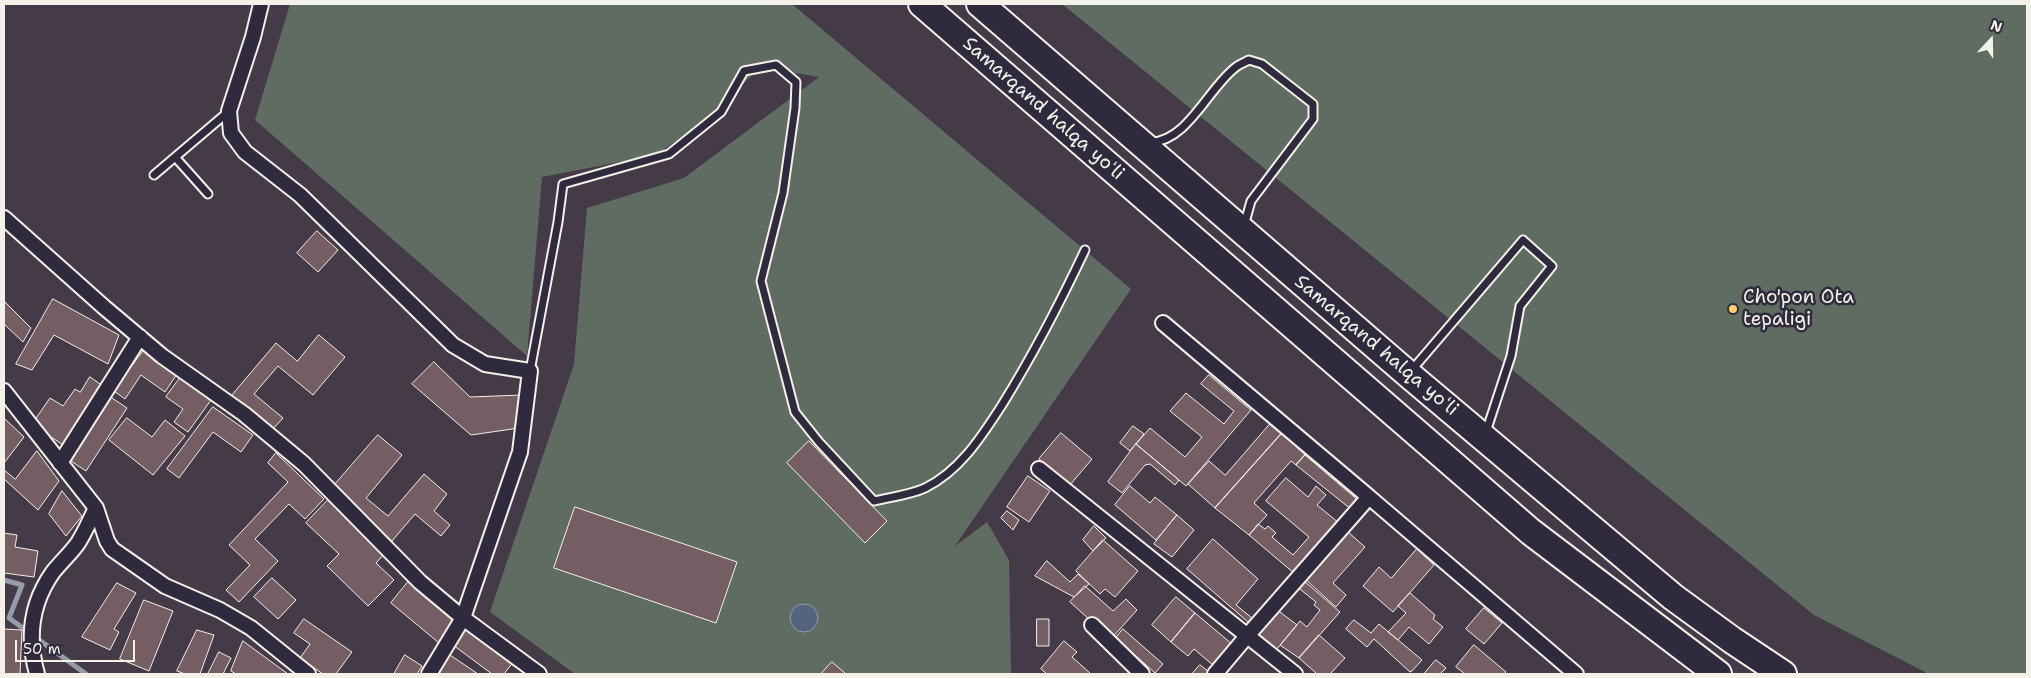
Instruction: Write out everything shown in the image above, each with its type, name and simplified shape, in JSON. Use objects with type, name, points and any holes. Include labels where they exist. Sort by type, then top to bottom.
[{"type":"highway","name":"Samarqand halqa yoʻli","points":[[922,4],[1531,532],[1718,674]]},
{"type":"highway","name":"Samarqand halqa yoʻli","points":[[980,4],[1408,374],[1560,502],[1674,597],[1732,640],[1783,674]]},
{"type":"highway","points":[[1531,532],[1522,517],[1527,501],[1542,494],[1560,502]]},
{"type":"street","points":[[261,4],[253,37],[229,111],[231,133],[244,152],[300,195],[453,345],[485,364],[530,371],[520,452],[463,618],[428,674]]},
{"type":"street","points":[[4,218],[162,356],[244,414],[304,464],[420,582],[463,618],[539,674]]},
{"type":"street","points":[[1163,323],[1576,674]]},
{"type":"street","points":[[60,463],[140,337]]},
{"type":"street","points":[[4,391],[96,508],[107,541],[112,548],[165,586],[220,610],[251,628],[308,674]]},
{"type":"street","points":[[1039,469],[1295,674]]},
{"type":"street","points":[[1215,674],[1246,636],[1369,497]]},
{"type":"street","points":[[37,674],[31,632],[41,591],[54,571],[78,543],[96,508]]},
{"type":"street","points":[[1092,625],[1142,674]]},
{"type":"lane","points":[[1140,142],[1158,142],[1175,135],[1235,67],[1249,60],[1262,64],[1313,104],[1313,119],[1251,201],[1243,232]]},
{"type":"lane","points":[[530,371],[558,222],[563,184],[668,154],[721,112],[744,71],[776,65],[796,82],[795,108],[783,193],[761,281],[795,412],[819,442],[874,501],[925,488],[955,468],[984,432],[1022,372],[1050,323],[1085,250]]},
{"type":"lane","points":[[154,175],[229,111]]},
{"type":"lane","points":[[175,157],[208,194]]},
{"type":"lane","points":[[1408,374],[1523,240],[1552,266],[1520,306],[1511,356],[1484,438]]},
{"type":"green space","points":[[290,4],[792,4],[1131,289],[955,546],[987,522],[1009,560],[1011,674],[575,674],[490,612],[574,364],[587,208],[684,178],[819,77],[760,67],[710,117],[656,155],[542,177],[527,356],[255,120]]},
{"type":"green space","name":"Cho'pon Ota tepaligi","points":[[1062,4],[2027,4],[2027,674],[1929,674],[1814,615]]},
{"type":"water","points":[[804,604],[814,608],[818,618],[814,628],[804,632],[794,628],[790,618],[794,608]]},
{"type":"building","points":[[317,231],[338,250],[318,272],[297,253]]},
{"type":"building","points":[[53,299],[119,335],[108,364],[54,335],[32,370],[16,364]]},
{"type":"building","points":[[5,302],[31,328],[23,342],[4,324]]},
{"type":"building","points":[[319,335],[345,357],[313,395],[278,366],[254,394],[283,418],[272,430],[231,396],[276,343],[297,361]]},
{"type":"building","points":[[144,350],[177,374],[165,392],[141,375],[125,399],[114,391]]},
{"type":"building","points":[[434,362],[470,397],[522,395],[519,428],[471,435],[412,384]]},
{"type":"building","points":[[1209,375],[1251,410],[1186,486],[1136,444],[1150,428],[1185,457],[1202,437],[1170,411],[1186,393],[1224,424],[1234,411],[1201,384]]},
{"type":"building","points":[[90,377],[103,386],[63,445],[32,424],[50,398],[63,406],[75,389],[80,392]]},
{"type":"building","points":[[180,378],[211,400],[188,432],[174,422],[183,409],[166,397]]},
{"type":"building","points":[[109,396],[127,408],[86,471],[68,459]]},
{"type":"building","points":[[213,407],[253,435],[241,452],[213,432],[179,478],[167,469]]},
{"type":"building","points":[[127,418],[152,437],[165,420],[185,436],[153,475],[109,440]]},
{"type":"building","points":[[4,420],[24,437],[4,463]]},
{"type":"building","points":[[1271,423],[1282,433],[1215,508],[1188,484],[1209,461],[1225,475]]},
{"type":"building","points":[[1133,426],[1144,434],[1130,451],[1120,443]]},
{"type":"building","points":[[1061,433],[1092,459],[1070,485],[1039,459]]},
{"type":"building","points":[[1282,433],[1305,455],[1296,465],[1291,461],[1254,503],[1267,515],[1249,535],[1215,508]]},
{"type":"building","points":[[378,435],[402,455],[366,498],[388,516],[424,474],[447,494],[434,511],[450,525],[441,536],[415,514],[392,541],[331,489]]},
{"type":"building","points":[[809,441],[887,521],[865,543],[787,463]]},
{"type":"building","points":[[1136,444],[1179,480],[1175,485],[1150,464],[1145,465],[1122,493],[1108,482]]},
{"type":"building","points":[[37,451],[59,481],[38,510],[4,479],[4,470],[15,479]]},
{"type":"building","points":[[276,453],[324,499],[305,519],[289,504],[255,539],[278,561],[239,602],[226,590],[250,565],[229,545],[288,482],[268,463]]},
{"type":"building","points":[[1305,455],[1360,502],[1352,510],[1296,465]]},
{"type":"building","points":[[1028,476],[1050,491],[1029,522],[1007,507]]},
{"type":"building","points":[[1286,478],[1308,497],[1316,486],[1326,495],[1317,505],[1339,523],[1295,574],[1249,535],[1258,524],[1265,529],[1268,526],[1276,533],[1272,537],[1293,555],[1309,537],[1266,501]]},
{"type":"building","points":[[1130,486],[1150,503],[1155,497],[1177,515],[1156,540],[1115,505]]},
{"type":"building","points":[[62,491],[82,516],[66,536],[49,514]]},
{"type":"building","points":[[330,498],[386,552],[376,563],[394,580],[368,606],[327,566],[339,554],[306,523]]},
{"type":"building","points":[[575,507],[737,562],[716,623],[554,568]]},
{"type":"building","points":[[1007,511],[1019,520],[1013,530],[1001,518]]},
{"type":"building","points":[[1177,515],[1194,530],[1172,557],[1154,544]]},
{"type":"building","points":[[1094,526],[1106,538],[1093,551],[1083,540]]},
{"type":"building","points":[[1348,532],[1365,547],[1333,583],[1346,595],[1336,607],[1305,579]]},
{"type":"building","points":[[4,533],[17,535],[15,547],[38,551],[34,577],[4,573]]},
{"type":"building","points":[[1213,539],[1258,579],[1236,605],[1252,618],[1248,622],[1187,569]]},
{"type":"building","points":[[1103,540],[1138,571],[1115,597],[1105,589],[1100,594],[1076,571]]},
{"type":"building","points":[[1417,549],[1434,565],[1393,612],[1363,586],[1379,567],[1391,578]]},
{"type":"building","points":[[1047,561],[1070,582],[1078,574],[1089,584],[1074,597],[1035,576]]},
{"type":"building","points":[[272,578],[296,600],[278,619],[254,597]]},
{"type":"building","points":[[1303,580],[1340,612],[1299,658],[1280,645],[1300,621],[1307,627],[1320,610],[1314,605],[1316,602],[1296,586]]},
{"type":"building","points":[[408,582],[457,621],[439,643],[391,603]]},
{"type":"building","points":[[117,583],[136,593],[114,629],[119,632],[110,650],[82,637]]},
{"type":"building","points":[[1085,586],[1113,611],[1126,599],[1137,610],[1111,639],[1070,602]]},
{"type":"building","points":[[1410,593],[1435,615],[1433,619],[1443,627],[1429,644],[1409,627],[1398,640],[1388,632],[1406,613],[1398,606]]},
{"type":"building","points":[[1176,597],[1195,613],[1171,642],[1152,625]]},
{"type":"building","points":[[144,600],[173,611],[149,671],[120,659]]},
{"type":"building","points":[[1484,608],[1502,623],[1484,644],[1466,629]]},
{"type":"building","points":[[1276,609],[1297,625],[1277,649],[1256,632]]},
{"type":"building","points":[[1195,613],[1232,644],[1214,666],[1194,649],[1188,656],[1171,642]]},
{"type":"building","points":[[304,619],[352,652],[336,674],[323,674],[300,658],[310,644],[294,633]]},
{"type":"building","points":[[1037,619],[1049,619],[1049,646],[1037,646]]},
{"type":"building","points":[[1354,620],[1371,633],[1379,624],[1422,660],[1410,672],[1374,639],[1367,647],[1346,629]]},
{"type":"building","points":[[468,625],[514,661],[504,674],[492,674],[453,645]]},
{"type":"building","points":[[4,629],[22,630],[20,674],[4,674]]},
{"type":"building","points":[[1123,629],[1163,664],[1155,673],[1116,638]]},
{"type":"building","points":[[197,630],[214,635],[200,674],[185,674],[177,671]]},
{"type":"building","points":[[1319,635],[1345,658],[1330,674],[1317,674],[1299,658]]},
{"type":"building","points":[[243,641],[288,674],[236,674],[231,671]]},
{"type":"building","points":[[1064,641],[1077,652],[1072,657],[1091,674],[1047,674],[1041,669]]},
{"type":"building","points":[[1474,645],[1506,672],[1504,674],[1465,674],[1456,667]]},
{"type":"building","points":[[219,652],[231,658],[223,674],[208,674]]},
{"type":"building","points":[[405,655],[422,666],[417,674],[394,674]]},
{"type":"building","points":[[450,655],[478,674],[437,674]]},
{"type":"building","points":[[1436,660],[1446,668],[1440,674],[1424,674]]},
{"type":"building","points":[[832,662],[846,674],[821,674]]},
{"type":"building","points":[[1200,665],[1209,672],[1207,674],[1192,674]]},
{"type":"waterway","points":[[4,580],[22,585],[9,618],[86,674]]},
{"type":"place","name":"Cho'pon Ota tepaligi","points":[[1733,309]]}]
